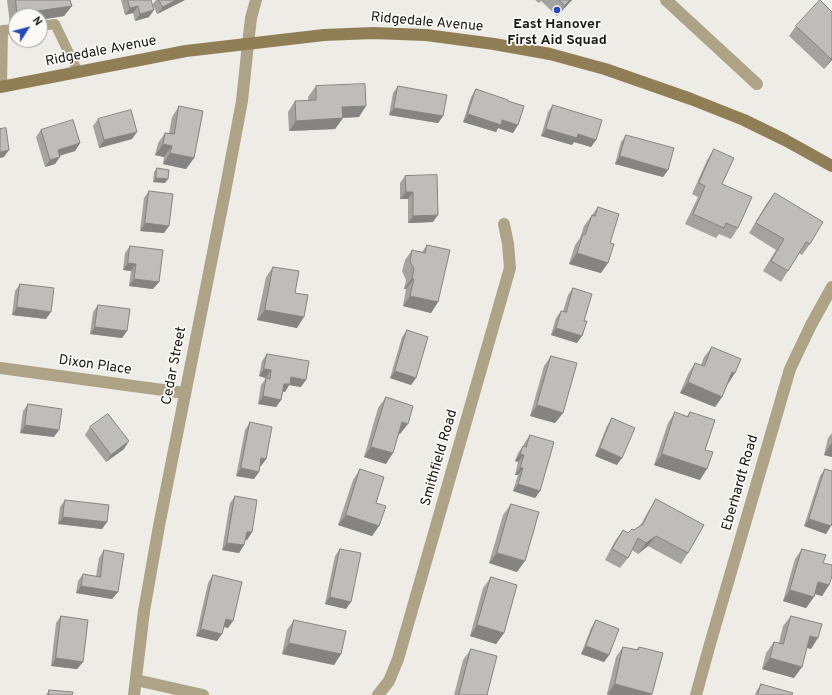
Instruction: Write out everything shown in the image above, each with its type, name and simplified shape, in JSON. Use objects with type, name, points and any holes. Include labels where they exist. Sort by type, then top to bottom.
[{"type":"main road","name":"Ridgedale Avenue","points":[[1,87],[186,51],[324,35],[373,33],[426,35],[494,44],[550,54],[605,69],[691,99],[744,120],[785,140],[832,166]]},
{"type":"street","name":"Cedar Street","points":[[134,695],[146,603],[159,526],[242,100],[251,18],[256,0]]},
{"type":"street","points":[[666,0],[757,84]]},
{"type":"street","name":"Smithfield Road","points":[[378,695],[388,681],[398,659],[510,268],[508,244],[504,224]]},
{"type":"street","name":"Eberhardt Road","points":[[696,695],[790,370],[811,325],[832,287]]},
{"type":"street","name":"Dixon Place","points":[[0,368],[185,394]]},
{"type":"street","points":[[136,680],[203,695]]},
{"type":"lane","points":[[48,25],[55,24],[78,72]]},
{"type":"lane","points":[[1,87],[3,30],[8,30]]},
{"type":"building","points":[[16,0],[70,0],[72,6],[48,9],[48,8],[17,8]]},
{"type":"building","points":[[128,0],[151,0],[154,10],[140,14],[138,6],[130,8]]},
{"type":"building","points":[[159,0],[176,0],[163,7]]},
{"type":"building","points":[[559,0],[570,0],[565,5]]},
{"type":"building","points":[[820,0],[832,12],[831,59],[796,26]]},
{"type":"building","points":[[365,84],[366,106],[342,107],[343,118],[296,121],[295,101],[316,100],[316,86]]},
{"type":"building","points":[[398,86],[447,95],[443,116],[394,108]]},
{"type":"building","points":[[476,89],[524,106],[518,125],[502,120],[501,125],[468,114]]},
{"type":"building","points":[[553,105],[602,120],[596,140],[578,134],[577,138],[546,129]]},
{"type":"building","points":[[179,106],[203,111],[194,158],[170,153],[172,146],[163,144],[165,133],[174,134]]},
{"type":"building","points":[[131,110],[137,132],[104,140],[98,119]]},
{"type":"building","points":[[73,120],[80,143],[58,150],[60,157],[50,160],[41,130]]},
{"type":"building","points":[[6,128],[9,150],[0,152],[0,129]]},
{"type":"building","points":[[626,135],[674,148],[668,170],[620,156]]},
{"type":"building","points":[[714,149],[734,158],[722,184],[752,197],[738,228],[726,223],[724,228],[693,214],[705,186],[699,183]]},
{"type":"building","points":[[157,168],[169,170],[168,179],[156,178]]},
{"type":"building","points":[[437,175],[438,215],[413,216],[413,192],[406,192],[405,176]]},
{"type":"building","points":[[149,191],[173,194],[169,226],[145,223]]},
{"type":"building","points":[[775,193],[823,222],[810,244],[806,242],[788,271],[771,261],[784,239],[756,223]]},
{"type":"building","points":[[598,207],[619,214],[610,243],[614,244],[608,263],[577,253],[583,234],[585,235],[592,215],[595,216]]},
{"type":"building","points":[[427,245],[450,250],[438,302],[410,296],[414,279],[412,278],[414,269],[410,261],[412,250],[425,253]]},
{"type":"building","points":[[130,246],[163,250],[159,282],[134,279],[136,264],[128,263]]},
{"type":"building","points":[[273,267],[299,271],[295,293],[308,295],[304,317],[265,310]]},
{"type":"building","points":[[20,284],[54,288],[51,312],[17,307]]},
{"type":"building","points":[[573,288],[592,294],[584,321],[587,321],[582,336],[556,328],[561,311],[566,312]]},
{"type":"building","points":[[98,305],[130,309],[127,331],[95,327]]},
{"type":"building","points":[[407,330],[428,337],[416,378],[395,371]]},
{"type":"building","points":[[712,347],[741,359],[735,373],[732,372],[722,397],[688,382],[695,363],[704,366]]},
{"type":"building","points":[[267,354],[309,361],[306,380],[291,377],[290,384],[284,384],[281,400],[263,396],[266,378],[270,379],[271,370],[264,369]]},
{"type":"building","points":[[551,356],[577,363],[563,413],[537,405]]},
{"type":"building","points":[[386,397],[413,406],[408,424],[402,422],[393,453],[371,447]]},
{"type":"building","points":[[28,404],[62,409],[59,430],[25,425]]},
{"type":"building","points":[[675,412],[688,417],[690,412],[715,420],[705,450],[713,452],[707,469],[662,454]]},
{"type":"building","points":[[108,414],[129,441],[111,455],[90,427]]},
{"type":"building","points":[[612,418],[635,428],[622,458],[600,448]]},
{"type":"building","points":[[250,422],[272,427],[266,459],[261,458],[259,472],[241,468]]},
{"type":"building","points":[[530,435],[554,442],[540,491],[518,484],[523,468],[520,468],[524,455],[520,454],[523,446],[526,447]]},
{"type":"building","points":[[360,469],[384,477],[376,503],[386,506],[379,526],[346,515]]},
{"type":"building","points":[[825,469],[832,471],[831,526],[809,519]]},
{"type":"building","points":[[235,496],[257,500],[252,532],[247,532],[244,545],[227,543]]},
{"type":"building","points":[[656,499],[704,525],[688,553],[656,536],[646,543],[638,538],[628,558],[612,549],[623,530],[628,533],[632,529],[634,530],[642,525]]},
{"type":"building","points":[[65,500],[109,505],[107,522],[63,517]]},
{"type":"building","points":[[511,504],[539,512],[525,561],[497,553]]},
{"type":"building","points":[[340,549],[361,553],[351,602],[330,597]]},
{"type":"building","points":[[802,549],[826,555],[823,563],[832,565],[832,576],[829,585],[818,582],[814,597],[790,590]]},
{"type":"building","points":[[104,550],[124,554],[118,592],[81,586],[83,574],[100,577]]},
{"type":"building","points":[[213,575],[242,582],[233,621],[226,619],[222,634],[201,629]]},
{"type":"building","points":[[491,577],[517,585],[504,633],[477,625]]},
{"type":"building","points":[[61,616],[88,620],[83,662],[56,658]]},
{"type":"building","points":[[791,616],[822,624],[818,638],[810,636],[802,667],[770,658],[774,642],[783,644]]},
{"type":"building","points":[[294,620],[346,631],[341,654],[289,643]]},
{"type":"building","points":[[596,620],[619,629],[609,655],[586,646]]},
{"type":"building","points":[[623,647],[638,650],[639,647],[663,653],[652,694],[615,684]]},
{"type":"building","points":[[471,649],[497,656],[487,695],[459,695]]},
{"type":"building","points":[[761,684],[793,693],[792,695],[758,695]]},
{"type":"building","points":[[49,690],[73,692],[72,695],[49,695]]},
{"type":"place","name":"East Hanover First Aid Squad","points":[[557,10]]}]
